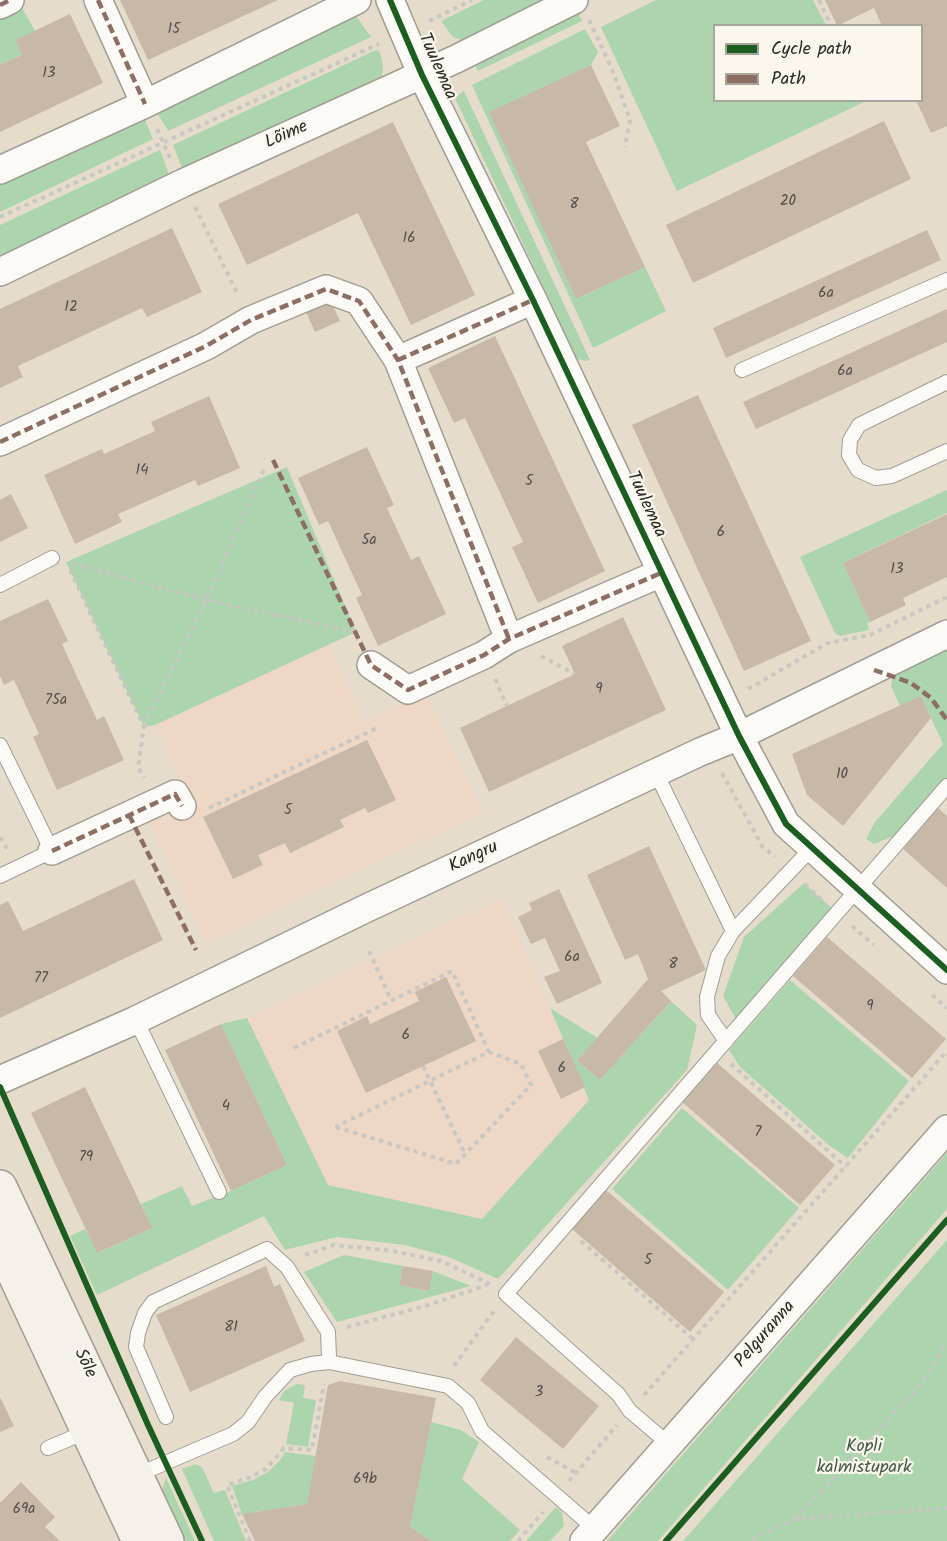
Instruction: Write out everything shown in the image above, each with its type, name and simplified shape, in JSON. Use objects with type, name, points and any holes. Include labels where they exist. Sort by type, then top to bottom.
[{"type":"main road","name":"Sõle","points":[[0,1187],[100,1426],[139,1541]]},
{"type":"main road","name":"Sõle","points":[[0,1243],[100,1426],[137,1475],[167,1541]]},
{"type":"street","points":[[0,5],[10,0]]},
{"type":"street","points":[[98,0],[145,104]]},
{"type":"street","points":[[0,170],[145,104],[357,0]]},
{"type":"street","name":"Tuulemaa","points":[[390,0],[422,75],[533,300],[739,736],[786,824],[947,970]]},
{"type":"street","name":"Lõime","points":[[0,272],[183,183],[422,75],[581,8]]},
{"type":"street","points":[[0,442],[206,346],[251,320],[326,289],[359,301],[398,360],[509,639]]},
{"type":"street","points":[[398,360],[533,300]]},
{"type":"street","points":[[371,665],[408,690],[484,655],[509,639],[661,573]]},
{"type":"street","name":"Kangru","points":[[2,1089],[136,1020],[367,908],[739,736],[947,634]]},
{"type":"street","points":[[52,851],[180,807]]},
{"type":"street","name":"Pelguranna","points":[[590,1535],[947,1129]]},
{"type":"lane","points":[[742,370],[947,280]]},
{"type":"lane","points":[[947,382],[859,425],[850,440],[849,455],[858,470],[876,478],[892,476],[947,451]]},
{"type":"lane","points":[[0,585],[52,558]]},
{"type":"lane","points":[[0,745],[52,851],[0,876]]},
{"type":"lane","points":[[656,773],[733,931]]},
{"type":"lane","points":[[670,1445],[630,1411],[618,1394],[506,1294],[947,786]]},
{"type":"lane","points":[[721,1046],[708,1015],[706,997],[718,956],[733,931],[812,848]]},
{"type":"lane","points":[[136,1020],[219,1192]]},
{"type":"lane","points":[[166,1417],[136,1347],[138,1333],[146,1313],[153,1302],[267,1250],[287,1267],[328,1332],[329,1359]]},
{"type":"lane","points":[[137,1475],[233,1434],[248,1422],[264,1397],[290,1370],[329,1359],[448,1386],[468,1402],[482,1431],[557,1496],[590,1535]]},
{"type":"lane","points":[[48,1448],[100,1426]]},
{"type":"path","points":[[0,217],[472,0]]},
{"type":"path","points":[[819,0],[830,24]]},
{"type":"path","points":[[581,8],[612,69],[630,120],[625,147]]},
{"type":"path","points":[[145,104],[251,320]]},
{"type":"path","points":[[266,467],[206,600],[144,727],[138,767],[180,807],[379,727]]},
{"type":"path","points":[[144,727],[66,562],[206,600],[356,632]]},
{"type":"path","points":[[743,692],[828,643],[870,635],[947,597]]},
{"type":"path","points":[[369,951],[391,1000]]},
{"type":"path","points":[[294,1048],[452,971],[489,1052],[521,1064],[531,1085],[456,1164],[335,1127],[489,1052]]},
{"type":"path","points":[[721,1046],[846,1167]]},
{"type":"path","points":[[518,1541],[947,1051]]},
{"type":"path","points":[[423,1066],[465,1154]]},
{"type":"path","points":[[2,1089],[114,1348]]},
{"type":"path","points":[[565,1227],[693,1339]]},
{"type":"path","points":[[287,1267],[297,1257],[334,1245],[393,1251],[441,1261],[506,1294],[448,1374]]},
{"type":"path","points":[[328,1332],[425,1306],[490,1284]]},
{"type":"path","points":[[795,1520],[918,1388],[947,1342]]},
{"type":"path","points":[[250,1541],[227,1485],[266,1469],[284,1448],[312,1450],[329,1359]]},
{"type":"path","points":[[753,1541],[756,1537],[795,1520],[947,1508]]},
{"type":"shaded area","points":[[328,644],[364,722],[426,693],[483,812],[206,943],[149,822],[191,801],[155,725]]},
{"type":"shaded area","points":[[502,898],[589,1100],[482,1219],[328,1185],[247,1018]]},
{"type":"green space","points":[[484,0],[547,0],[462,40],[453,37],[441,21]]},
{"type":"green space","points":[[656,0],[813,0],[825,24],[713,24],[713,102],[864,102],[677,191],[601,27]]},
{"type":"green space","points":[[19,2],[35,31],[15,40],[22,55],[0,65],[0,11]]},
{"type":"green space","points":[[577,10],[582,21],[478,71],[473,61]]},
{"type":"green space","points":[[356,16],[371,37],[168,131],[156,111]]},
{"type":"green space","points":[[585,29],[598,52],[591,65],[490,112],[576,299],[645,267],[666,311],[593,348],[472,85]]},
{"type":"green space","points":[[376,50],[380,52],[383,66],[382,76],[183,170],[173,145]]},
{"type":"green space","points":[[464,91],[590,360],[577,359],[455,98]]},
{"type":"green space","points":[[144,117],[153,139],[0,212],[0,184]]},
{"type":"green space","points":[[160,150],[170,177],[0,256],[0,225]]},
{"type":"green space","points":[[287,467],[356,632],[155,725],[144,727],[66,562]]},
{"type":"green space","points":[[947,490],[947,513],[843,563],[870,622],[867,623],[869,630],[840,636],[835,633],[800,557]]},
{"type":"green space","points":[[947,646],[947,780],[901,833],[874,844],[866,839],[875,822],[943,744],[921,696],[900,706],[891,686],[893,676],[902,666]]},
{"type":"green space","points":[[804,883],[837,913],[739,1025],[723,996],[744,937]]},
{"type":"green space","points":[[790,980],[909,1081],[848,1158],[830,1146],[740,1067],[729,1050]]},
{"type":"green space","points":[[671,1001],[697,1025],[687,1070],[498,1279],[449,1257],[405,1245],[337,1237],[285,1250],[264,1216],[97,1295],[70,1236],[85,1229],[98,1253],[151,1228],[141,1204],[182,1186],[192,1206],[287,1165],[221,1024],[247,1018],[328,1185],[482,1219],[589,1100],[550,1008],[598,1038],[577,1061],[600,1080]]},
{"type":"green space","points":[[682,1108],[799,1208],[728,1290],[612,1189]]},
{"type":"green space","points":[[947,1153],[947,1209],[658,1541],[607,1541]]},
{"type":"green space","name":"Kopli kalmistupark","points":[[947,1240],[947,1541],[683,1541]]},
{"type":"green space","points":[[344,1255],[403,1266],[399,1285],[428,1291],[433,1271],[471,1286],[337,1322],[304,1272]]},
{"type":"green space","points":[[297,1384],[305,1385],[303,1398],[316,1400],[308,1447],[286,1444],[294,1403],[279,1400],[284,1391]]},
{"type":"green space","points":[[431,1422],[461,1430],[479,1442],[462,1479],[520,1530],[510,1541],[432,1541],[410,1527]]},
{"type":"green space","points":[[285,1452],[316,1456],[307,1504],[242,1514],[232,1486],[253,1480],[268,1472]]},
{"type":"green space","points":[[195,1464],[202,1467],[214,1493],[225,1490],[246,1541],[214,1541],[182,1469]]},
{"type":"green space","points":[[166,1478],[195,1541],[182,1541],[164,1503],[162,1490]]},
{"type":"green space","points":[[556,1507],[562,1512],[564,1526],[550,1541],[526,1541]]},
{"type":"building","points":[[120,0],[278,0],[148,60]]},
{"type":"building","points":[[825,0],[947,0],[947,126],[931,133],[917,102],[923,102],[923,24],[881,24],[874,8],[841,24],[836,24]]},
{"type":"building","points":[[70,14],[103,83],[0,132],[0,65],[22,55],[15,40]]},
{"type":"building","points":[[591,65],[620,126],[586,142],[645,267],[576,299],[489,112]]},
{"type":"building","points":[[884,121],[911,179],[693,283],[666,225]]},
{"type":"building","points":[[393,122],[475,295],[411,325],[358,213],[247,265],[218,204]]},
{"type":"building","points":[[172,228],[202,292],[147,317],[142,308],[18,366],[23,377],[0,388],[0,309]]},
{"type":"building","points":[[927,230],[941,260],[726,358],[713,328]]},
{"type":"building","points":[[330,300],[340,321],[315,332],[306,312]]},
{"type":"building","points":[[947,309],[947,342],[756,429],[743,402]]},
{"type":"building","points":[[495,336],[605,571],[538,603],[512,547],[523,542],[465,418],[454,423],[428,368]]},
{"type":"building","points":[[698,395],[811,641],[744,671],[632,425]]},
{"type":"building","points":[[209,396],[240,468],[198,486],[195,480],[118,514],[122,522],[75,544],[44,475],[102,449],[104,454],[155,431],[151,422]]},
{"type":"building","points":[[367,447],[394,505],[387,508],[411,560],[419,556],[446,614],[378,646],[356,598],[362,595],[328,521],[319,525],[298,478]]},
{"type":"building","points":[[11,494],[28,528],[0,542],[0,500]]},
{"type":"building","points":[[947,514],[947,577],[903,598],[906,605],[870,622],[843,563]]},
{"type":"building","points":[[48,599],[68,641],[62,644],[97,720],[104,716],[124,760],[57,790],[33,737],[39,734],[14,680],[4,685],[0,676],[0,621]]},
{"type":"building","points":[[623,617],[666,710],[489,792],[460,728],[575,674],[562,646]]},
{"type":"building","points":[[921,696],[931,718],[843,826],[807,795],[792,754]]},
{"type":"building","points":[[367,740],[396,800],[368,813],[365,808],[340,820],[344,827],[290,853],[285,843],[258,855],[263,865],[233,879],[203,817]]},
{"type":"building","points":[[938,808],[947,816],[947,888],[903,849]]},
{"type":"building","points":[[649,846],[706,970],[661,991],[671,1001],[600,1080],[577,1061],[648,979],[638,954],[625,960],[587,875]]},
{"type":"building","points":[[134,879],[163,940],[0,1018],[0,905],[8,901],[23,931]]},
{"type":"building","points":[[559,889],[602,983],[557,1004],[544,977],[560,971],[545,938],[531,944],[518,917],[532,910],[529,903]]},
{"type":"building","points":[[827,937],[946,1039],[912,1078],[793,976]]},
{"type":"building","points":[[446,977],[476,1041],[366,1093],[337,1031],[367,1016],[370,1024],[419,1001],[415,992]]},
{"type":"building","points":[[221,1024],[287,1165],[231,1191],[165,1050]]},
{"type":"building","points":[[563,1039],[585,1087],[561,1099],[538,1051]]},
{"type":"building","points":[[716,1062],[835,1165],[800,1205],[681,1101]]},
{"type":"building","points":[[85,1087],[152,1228],[97,1253],[31,1113]]},
{"type":"building","points":[[606,1190],[724,1292],[690,1332],[572,1229]]},
{"type":"building","points":[[266,1266],[274,1287],[280,1284],[305,1341],[190,1392],[156,1315]]},
{"type":"building","points":[[403,1266],[433,1271],[429,1291],[399,1285]]},
{"type":"building","points":[[516,1337],[599,1406],[563,1449],[480,1380]]},
{"type":"building","points":[[340,1381],[436,1398],[410,1527],[432,1541],[255,1541],[242,1514],[307,1504],[328,1385]]},
{"type":"building","points":[[0,1397],[14,1426],[0,1432]]},
{"type":"building","points":[[21,1482],[55,1517],[45,1527],[60,1541],[0,1541],[0,1503]]},
{"type":"marked path","points":[[0,5],[10,0]]},
{"type":"marked path","points":[[98,0],[145,104]]},
{"type":"marked path","points":[[0,442],[206,346],[251,320],[326,289],[359,301],[398,360],[509,639]]},
{"type":"marked path","points":[[398,360],[533,300]]},
{"type":"marked path","points":[[273,460],[371,665],[408,690],[484,655],[509,639],[661,573]]},
{"type":"marked path","points":[[874,670],[911,683],[931,698],[947,720]]},
{"type":"marked path","points":[[52,851],[175,794],[182,806]]},
{"type":"marked path","points":[[129,815],[196,950]]},
{"type":"cycle path","points":[[390,0],[422,75],[533,300],[739,736],[786,824],[947,970]]},
{"type":"cycle path","points":[[0,1087],[148,1425],[202,1541]]},
{"type":"cycle path","points":[[666,1541],[947,1220]]}]
